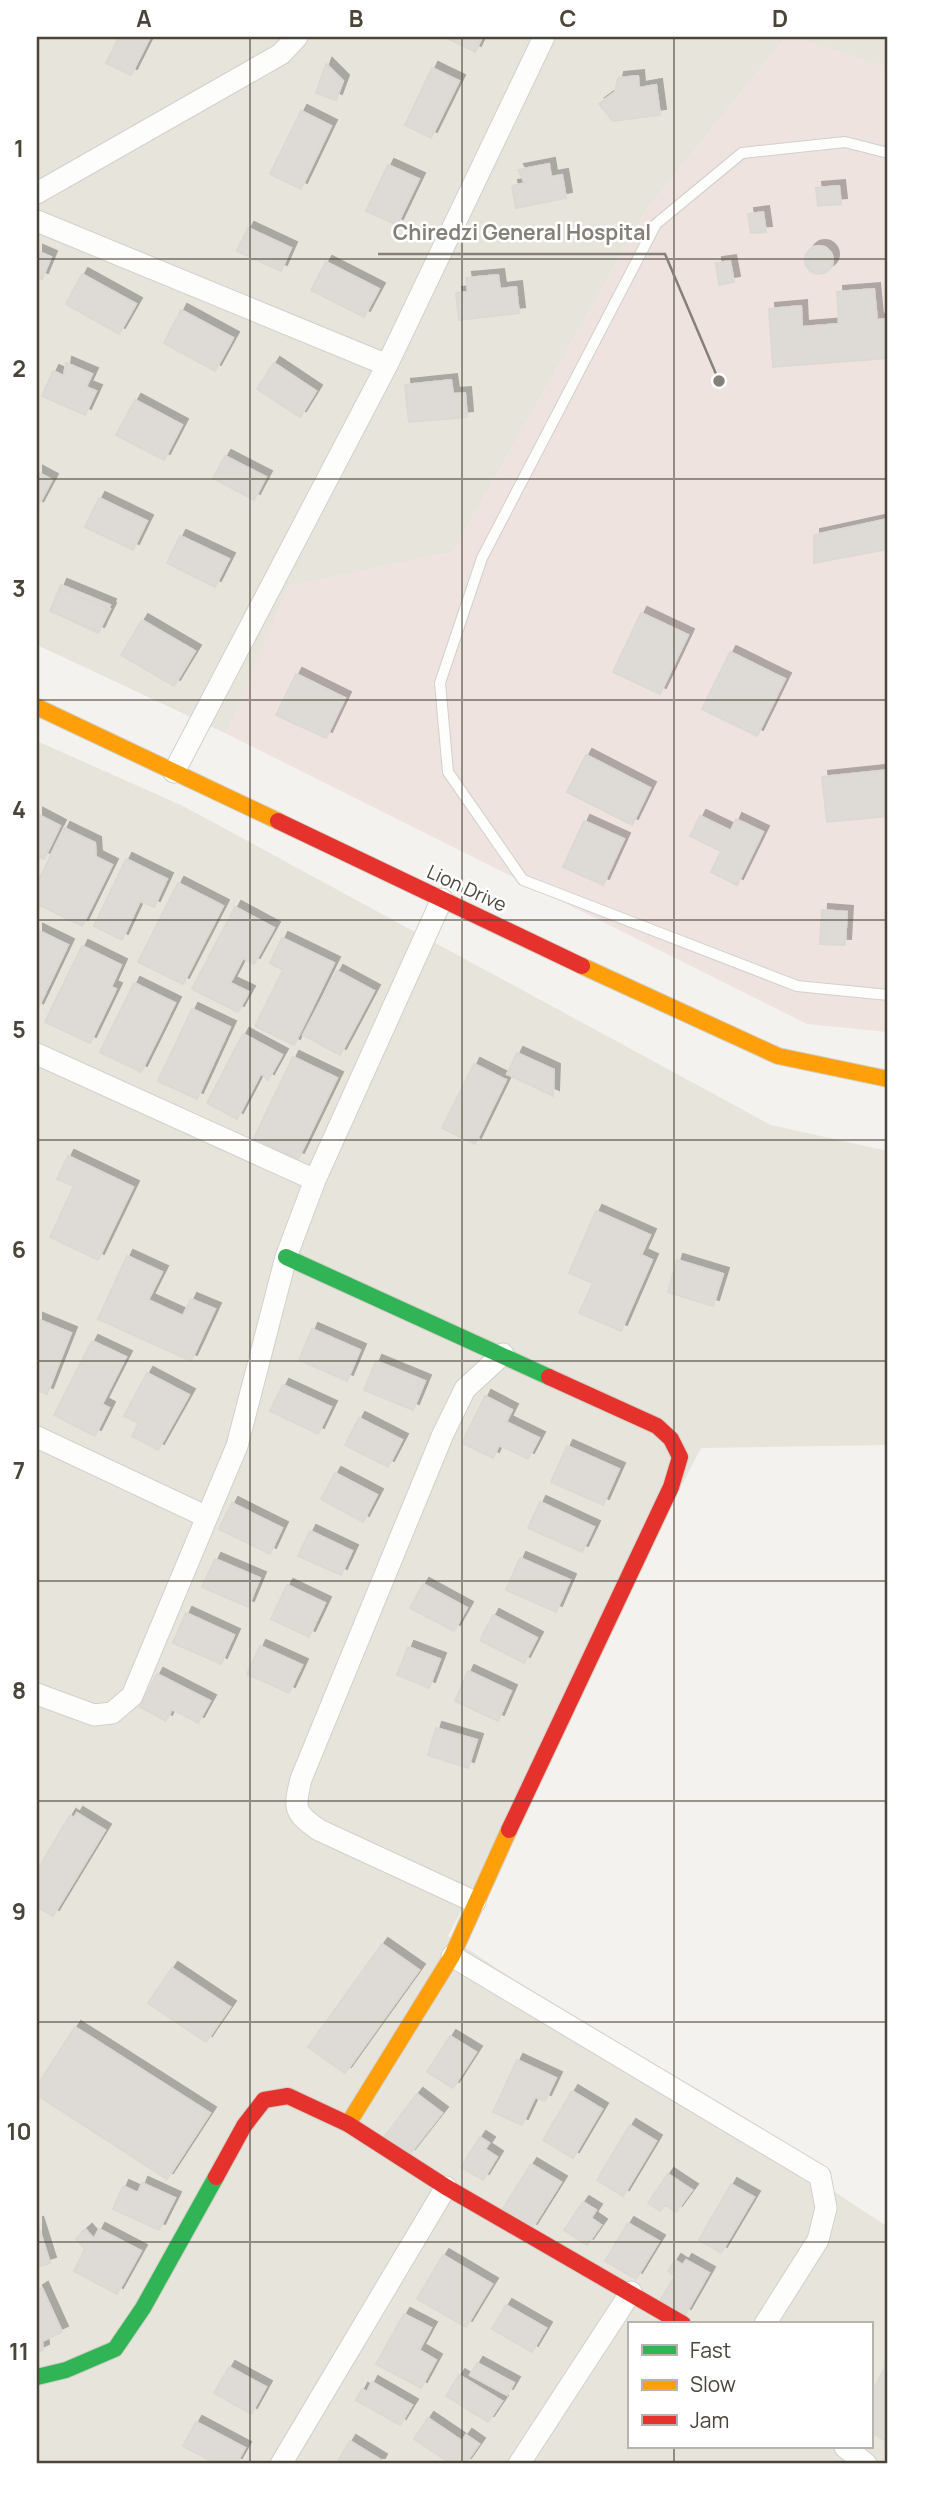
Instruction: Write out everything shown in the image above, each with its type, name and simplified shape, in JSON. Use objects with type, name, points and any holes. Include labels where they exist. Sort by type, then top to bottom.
[{"type":"street","points":[[37,193],[281,54],[297,37]]},
{"type":"street","points":[[174,772],[387,365],[544,37]]},
{"type":"street","points":[[37,221],[387,365]]},
{"type":"street","name":"Lion Drive","points":[[37,707],[778,1056],[888,1079]]},
{"type":"street","points":[[37,1694],[94,1715],[112,1713],[131,1696],[237,1446],[286,1257],[314,1180],[442,899]]},
{"type":"street","points":[[37,1054],[314,1180]]},
{"type":"street","points":[[286,1257],[657,1426],[671,1438],[680,1457],[671,1487],[452,1956],[348,2124]]},
{"type":"street","points":[[475,1902],[319,1830],[302,1818],[295,1803],[306,1766],[443,1434],[465,1389],[503,1354]]},
{"type":"street","points":[[37,1437],[207,1517]]},
{"type":"street","points":[[452,1956],[820,2176],[826,2208],[818,2240],[766,2322]]},
{"type":"street","points":[[37,2376],[66,2370],[115,2349],[143,2308],[244,2126],[264,2100],[288,2096],[348,2124],[446,2187],[680,2322]]},
{"type":"street","points":[[281,2464],[446,2187]]},
{"type":"street","points":[[519,2464],[631,2292]]},
{"type":"street","points":[[846,2448],[866,2464]]},
{"type":"lane","points":[[888,153],[845,142],[742,153],[656,224],[482,558],[440,683],[449,772],[523,880],[797,986],[888,995]]},
{"type":"shaded area","points":[[37,37],[786,37],[647,209],[453,552],[289,586],[227,734],[37,645]]},
{"type":"shaded area","points":[[786,37],[796,37],[888,68],[888,1032],[807,1024],[227,734],[288,586],[453,552],[647,209]]},
{"type":"shaded area","points":[[796,37],[888,37],[888,68]]},
{"type":"shaded area","points":[[37,741],[183,806],[771,1125],[888,1151],[888,1445],[701,1448],[448,1936],[888,2227],[888,2464],[37,2464]]},
{"type":"building","points":[[119,37],[149,39],[131,75],[106,63]]},
{"type":"building","points":[[445,37],[482,37],[475,52]]},
{"type":"building","points":[[326,64],[343,81],[336,100],[316,93]]},
{"type":"building","points":[[432,68],[459,81],[431,138],[405,125]]},
{"type":"building","points":[[638,76],[639,88],[656,85],[660,115],[613,121],[599,104],[615,92],[618,78]]},
{"type":"building","points":[[301,111],[331,126],[301,189],[270,174]]},
{"type":"building","points":[[549,164],[551,177],[562,175],[566,198],[516,208],[512,186],[525,183],[518,170]]},
{"type":"building","points":[[388,165],[419,179],[397,225],[366,211]]},
{"type":"building","points":[[839,186],[841,204],[818,206],[816,188]]},
{"type":"building","points":[[763,212],[766,232],[751,233],[748,214]]},
{"type":"building","points":[[248,228],[291,248],[281,271],[237,251]]},
{"type":"building","points":[[819,246],[829,250],[833,260],[829,270],[819,274],[809,270],[805,260],[809,250]]},
{"type":"building","points":[[37,251],[51,257],[42,279],[37,277]]},
{"type":"building","points":[[730,261],[734,282],[719,285],[716,263]]},
{"type":"building","points":[[326,262],[379,289],[364,317],[311,290]]},
{"type":"building","points":[[82,274],[136,304],[119,334],[66,304]]},
{"type":"building","points":[[498,275],[500,289],[516,287],[519,313],[459,320],[456,293],[468,292],[466,278]]},
{"type":"building","points":[[874,289],[877,320],[888,319],[888,358],[773,367],[769,309],[801,306],[802,327],[839,324],[837,292]]},
{"type":"building","points":[[181,310],[233,338],[215,371],[164,343]]},
{"type":"building","points":[[66,363],[92,374],[86,387],[96,391],[85,415],[42,396],[53,371],[64,376]]},
{"type":"building","points":[[274,363],[316,391],[300,417],[257,389]]},
{"type":"building","points":[[451,380],[453,394],[465,393],[467,417],[409,422],[405,385]]},
{"type":"building","points":[[135,400],[182,425],[164,460],[116,435]]},
{"type":"building","points":[[225,456],[266,477],[254,500],[213,478]]},
{"type":"building","points":[[37,472],[52,480],[37,508]]},
{"type":"building","points":[[99,498],[147,521],[133,550],[85,527]]},
{"type":"building","points":[[888,519],[888,549],[814,563],[814,535]]},
{"type":"building","points":[[180,536],[229,559],[215,587],[167,563]]},
{"type":"building","points":[[61,585],[110,605],[99,632],[50,611]]},
{"type":"building","points":[[60,589],[110,609],[98,633],[51,611]]},
{"type":"building","points":[[641,613],[688,635],[660,694],[613,672]]},
{"type":"building","points":[[142,620],[195,651],[174,686],[121,655]]},
{"type":"building","points":[[730,652],[785,679],[757,736],[702,709]]},
{"type":"building","points":[[296,674],[345,698],[326,738],[276,715]]},
{"type":"building","points":[[586,755],[650,788],[632,825],[567,792]]},
{"type":"building","points":[[888,770],[888,816],[827,822],[822,777]]},
{"type":"building","points":[[37,814],[60,826],[44,859],[38,856],[37,858]]},
{"type":"building","points":[[700,816],[731,831],[736,819],[763,832],[737,885],[711,872],[721,851],[690,836]]},
{"type":"building","points":[[584,821],[624,839],[603,885],[563,867]]},
{"type":"building","points":[[64,828],[95,843],[96,857],[112,865],[82,926],[37,904],[37,884]]},
{"type":"building","points":[[126,859],[167,879],[154,907],[140,901],[122,940],[94,926]]},
{"type":"building","points":[[178,883],[223,906],[183,984],[138,962]]},
{"type":"building","points":[[235,907],[274,928],[254,964],[243,958],[230,983],[249,992],[238,1012],[192,989]]},
{"type":"building","points":[[822,910],[847,912],[845,945],[820,944]]},
{"type":"building","points":[[37,930],[68,945],[37,1010]]},
{"type":"building","points":[[282,938],[334,963],[294,1045],[255,1026],[283,970],[270,963]]},
{"type":"building","points":[[82,946],[121,965],[111,987],[116,989],[90,1043],[45,1022]]},
{"type":"building","points":[[337,971],[374,991],[340,1055],[303,1035]]},
{"type":"building","points":[[134,983],[175,1003],[141,1072],[100,1052]]},
{"type":"building","points":[[192,1009],[230,1027],[197,1099],[158,1081]]},
{"type":"building","points":[[243,1034],[282,1055],[268,1080],[261,1073],[237,1119],[207,1103]]},
{"type":"building","points":[[517,1053],[554,1070],[553,1096],[507,1074]]},
{"type":"building","points":[[293,1057],[337,1078],[298,1159],[254,1138]]},
{"type":"building","points":[[474,1064],[506,1080],[475,1144],[442,1128]]},
{"type":"building","points":[[68,1156],[133,1187],[98,1260],[50,1237],[74,1186],[57,1179]]},
{"type":"building","points":[[596,1211],[650,1235],[641,1255],[652,1260],[621,1331],[579,1313],[593,1283],[569,1273]]},
{"type":"building","points":[[127,1256],[162,1272],[148,1300],[183,1316],[191,1299],[215,1309],[191,1361],[98,1319]]},
{"type":"building","points":[[677,1260],[723,1274],[713,1306],[668,1292]]},
{"type":"building","points":[[37,1319],[71,1333],[47,1394],[37,1390]]},
{"type":"building","points":[[312,1329],[360,1350],[347,1381],[299,1360]]},
{"type":"building","points":[[92,1341],[126,1357],[102,1404],[109,1408],[95,1436],[54,1415]]},
{"type":"building","points":[[376,1361],[425,1381],[413,1410],[364,1390]]},
{"type":"building","points":[[147,1373],[189,1395],[158,1450],[132,1436],[139,1423],[124,1416]]},
{"type":"building","points":[[283,1385],[331,1407],[318,1434],[270,1411]]},
{"type":"building","points":[[485,1396],[512,1410],[506,1422],[539,1438],[528,1459],[499,1445],[493,1458],[462,1443]]},
{"type":"building","points":[[359,1418],[402,1440],[388,1467],[345,1445]]},
{"type":"building","points":[[567,1446],[619,1469],[603,1505],[551,1482]]},
{"type":"building","points":[[335,1473],[377,1495],[363,1522],[321,1499]]},
{"type":"building","points":[[540,1502],[594,1527],[582,1552],[528,1528]]},
{"type":"building","points":[[232,1503],[282,1528],[270,1554],[219,1529]]},
{"type":"building","points":[[310,1531],[352,1551],[341,1575],[298,1556]]},
{"type":"building","points":[[520,1558],[570,1580],[556,1612],[506,1590]]},
{"type":"building","points":[[215,1559],[260,1578],[248,1607],[202,1587]]},
{"type":"building","points":[[423,1584],[467,1608],[454,1631],[410,1608]]},
{"type":"building","points":[[287,1585],[325,1603],[309,1637],[271,1619]]},
{"type":"building","points":[[186,1613],[234,1635],[221,1664],[173,1643]]},
{"type":"building","points":[[493,1615],[537,1638],[524,1663],[480,1640]]},
{"type":"building","points":[[260,1646],[302,1665],[289,1693],[247,1674]]},
{"type":"building","points":[[408,1647],[440,1659],[429,1688],[397,1675]]},
{"type":"building","points":[[468,1671],[511,1691],[498,1721],[455,1701]]},
{"type":"building","points":[[157,1674],[210,1701],[198,1723],[172,1709],[166,1721],[140,1707]]},
{"type":"building","points":[[436,1728],[477,1740],[468,1768],[428,1755]]},
{"type":"building","points":[[77,1813],[105,1830],[53,1916],[37,1907],[37,1871],[70,1815],[74,1818]]},
{"type":"building","points":[[382,1944],[419,1970],[345,2073],[308,2047]]},
{"type":"building","points":[[172,1968],[230,2007],[206,2042],[148,2003]]},
{"type":"building","points":[[75,2027],[210,2113],[167,2179],[37,2095],[37,2086]]},
{"type":"building","points":[[450,2036],[476,2052],[453,2088],[427,2072]]},
{"type":"building","points":[[517,2060],[556,2078],[545,2101],[535,2097],[522,2125],[493,2112]]},
{"type":"building","points":[[572,2091],[602,2109],[573,2158],[543,2140]]},
{"type":"building","points":[[417,2094],[442,2113],[409,2155],[384,2137]]},
{"type":"building","points":[[630,2125],[656,2141],[623,2196],[597,2180]]},
{"type":"building","points":[[480,2137],[489,2143],[485,2149],[497,2157],[483,2180],[461,2167]]},
{"type":"building","points":[[531,2164],[561,2182],[531,2230],[501,2212]]},
{"type":"building","points":[[668,2174],[692,2190],[676,2212],[665,2205],[660,2211],[648,2203]]},
{"type":"building","points":[[142,2183],[175,2198],[159,2230],[113,2209],[123,2186],[138,2193]]},
{"type":"building","points":[[731,2184],[754,2197],[721,2253],[699,2240]]},
{"type":"building","points":[[583,2202],[596,2210],[591,2218],[601,2225],[587,2245],[564,2230]]},
{"type":"building","points":[[37,2222],[50,2263],[37,2267]]},
{"type":"building","points":[[628,2223],[659,2241],[636,2279],[605,2261]]},
{"type":"building","points":[[99,2229],[141,2251],[117,2294],[74,2271],[85,2249],[76,2239],[86,2230],[94,2239]]},
{"type":"building","points":[[443,2255],[492,2284],[466,2327],[417,2299]]},
{"type":"building","points":[[675,2260],[683,2265],[686,2260],[709,2273],[685,2315],[660,2301],[675,2276],[668,2271]]},
{"type":"building","points":[[42,2288],[62,2332],[42,2341],[43,2350],[37,2353],[37,2291]]},
{"type":"building","points":[[506,2305],[546,2328],[532,2352],[492,2329]]},
{"type":"building","points":[[404,2314],[431,2328],[419,2350],[436,2360],[421,2388],[376,2364]]},
{"type":"building","points":[[888,2362],[888,2442],[872,2433],[872,2392]]},
{"type":"building","points":[[477,2363],[514,2383],[507,2395],[470,2375]]},
{"type":"building","points":[[229,2367],[266,2387],[251,2414],[214,2393]]},
{"type":"building","points":[[459,2375],[502,2401],[488,2422],[446,2396]]},
{"type":"building","points":[[372,2382],[412,2405],[400,2425],[356,2400],[362,2389],[367,2392]]},
{"type":"building","points":[[428,2418],[462,2441],[466,2435],[479,2444],[465,2464],[445,2464],[447,2461],[414,2439]]},
{"type":"building","points":[[196,2422],[245,2448],[236,2464],[217,2464],[183,2446]]},
{"type":"building","points":[[350,2441],[381,2460],[379,2464],[343,2464],[338,2461]]},
{"type":"traffic: fast","points":[[286,1257],[549,1377]]},
{"type":"traffic: fast","points":[[37,2377],[66,2370],[115,2349],[143,2308],[216,2177]]},
{"type":"traffic: slow","points":[[37,707],[278,821]]},
{"type":"traffic: slow","points":[[582,966],[778,1056],[888,1079]]},
{"type":"traffic: slow","points":[[348,2124],[452,1956],[509,1830]]},
{"type":"traffic: jam","points":[[278,821],[582,966]]},
{"type":"traffic: jam","points":[[509,1830],[671,1487],[680,1457],[671,1439],[657,1426],[549,1377]]},
{"type":"traffic: jam","points":[[216,2177],[244,2126],[264,2100],[288,2096],[348,2124],[446,2187],[680,2322]]},
{"type":"place","name":"Chiredzi General Hospital","points":[[719,381]]}]
